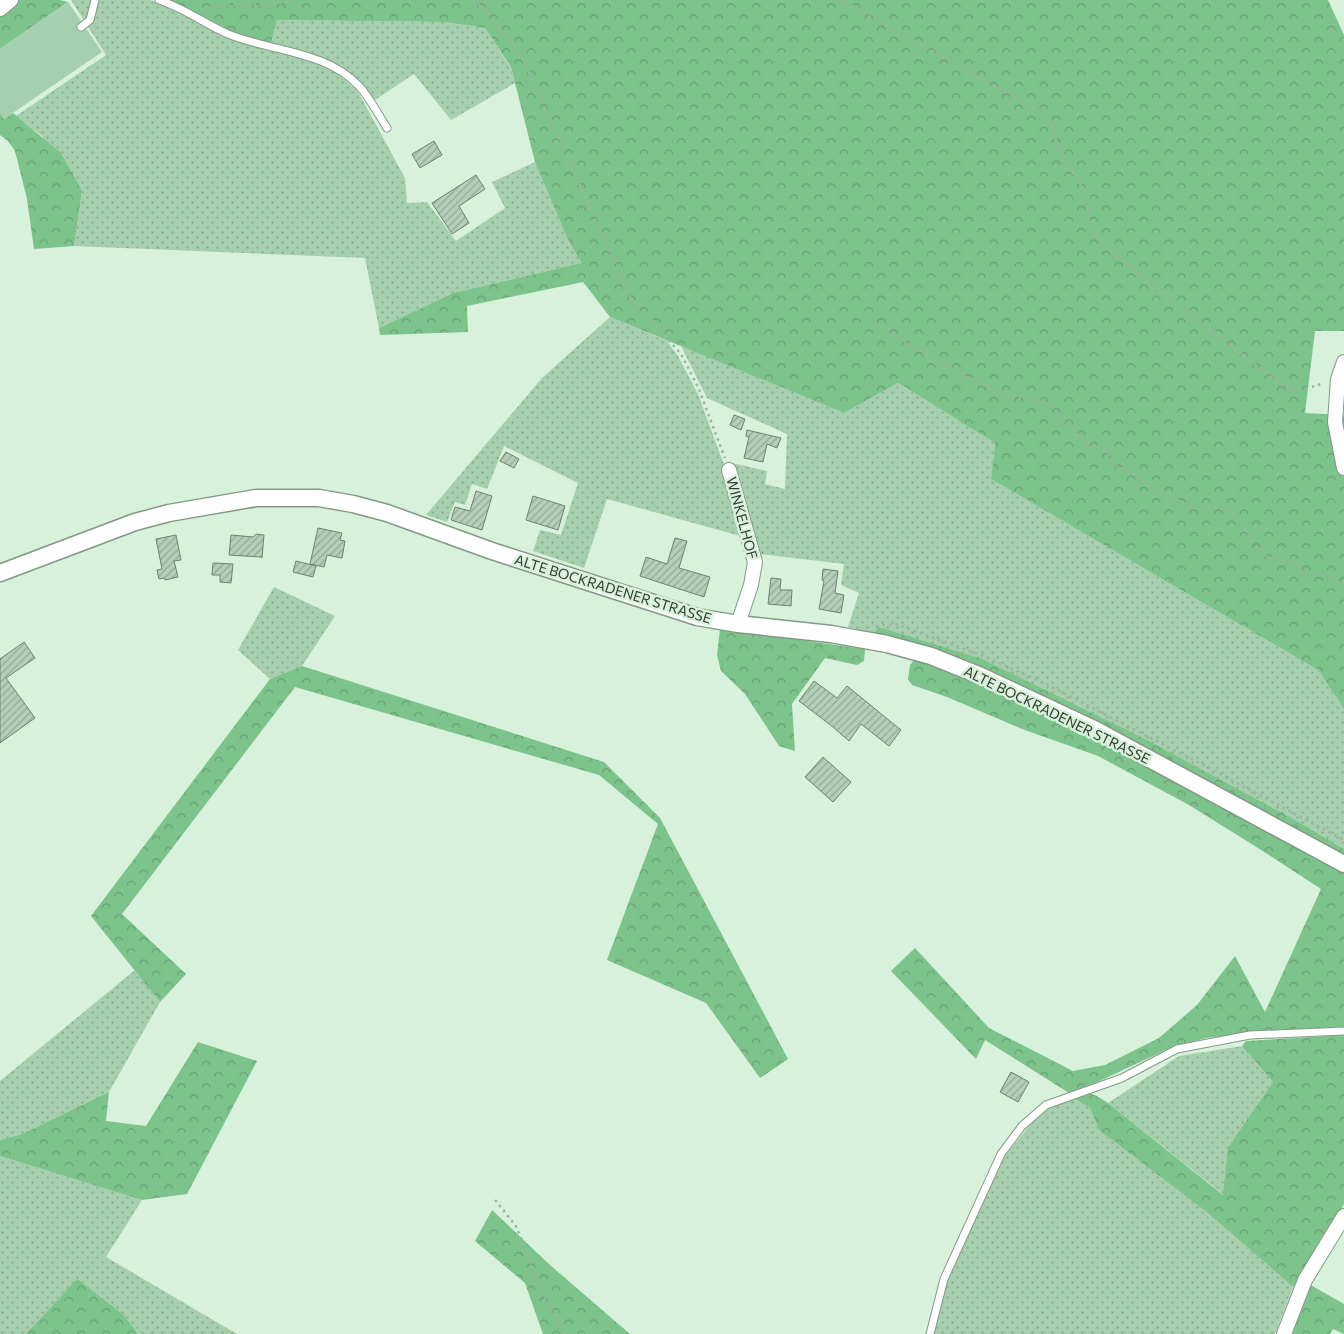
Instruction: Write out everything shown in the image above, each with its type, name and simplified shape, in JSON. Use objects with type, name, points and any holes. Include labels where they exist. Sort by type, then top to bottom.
[{"type":"street","points":[[1344,362],[1338,379],[1335,422],[1344,468]]},
{"type":"street","name":"WINKELHOF","points":[[729,470],[755,562],[751,585],[738,624]]},
{"type":"street","name":"ALTE BOCKRADENER STRASSE","points":[[0,573],[135,522],[168,513],[256,498],[319,498],[353,504],[387,513],[492,551],[688,614],[738,624],[805,631],[887,644],[931,656],[982,676],[1096,730],[1344,864]]},
{"type":"street","points":[[1284,1334],[1305,1280],[1344,1216]]},
{"type":"lane","points":[[81,27],[90,20],[95,0]]},
{"type":"lane","points":[[159,0],[173,5],[228,34],[271,48],[315,58],[339,69],[359,87],[387,128]]},
{"type":"lane","points":[[930,1334],[944,1279],[1001,1154],[1022,1126],[1046,1105],[1122,1078],[1177,1050],[1250,1035],[1344,1031]]},
{"type":"path","points":[[191,14],[214,4],[244,2],[284,3],[294,0]]},
{"type":"path","points":[[473,0],[483,9],[524,60],[630,297],[682,354],[698,387],[729,470]]},
{"type":"path","points":[[483,9],[490,0]]},
{"type":"path","points":[[840,0],[1044,114],[1053,129],[1058,147],[1067,166],[1080,182],[1096,235],[1106,248],[1279,383],[1288,388],[1301,390],[1338,379]]},
{"type":"path","points":[[875,326],[886,328],[965,378],[977,381],[1001,395],[1041,401],[1055,409],[1060,418],[1091,448],[1100,447],[1117,466],[1135,475],[1151,488],[1194,508],[1213,508],[1227,511],[1240,522],[1263,553],[1276,560],[1290,561],[1302,573],[1314,576],[1321,573],[1333,580],[1344,582]]},
{"type":"path","points":[[495,1200],[516,1226],[548,1305],[566,1334]]},
{"type":"green space","points":[[17,0],[60,0],[68,2],[0,49],[0,14]]},
{"type":"green space","points":[[71,0],[150,0],[172,7],[271,50],[314,61],[338,74],[357,90],[405,178],[407,203],[427,202],[456,241],[505,208],[492,182],[535,162],[567,238],[583,263],[453,293],[379,328],[365,258],[74,246],[82,191],[42,136],[16,116],[106,55]]},
{"type":"green space","points":[[165,0],[1328,0],[1344,35],[1344,331],[1315,331],[1305,413],[1344,415],[1344,709],[1318,670],[991,479],[995,443],[898,383],[844,413],[610,317],[583,282],[467,306],[468,332],[380,335],[379,328],[453,293],[582,263],[567,238],[535,162],[511,67],[485,28],[444,22],[277,20],[271,44],[229,31]]},
{"type":"green space","points":[[68,2],[102,52],[4,119],[0,113],[0,49]]},
{"type":"green space","points":[[277,20],[444,22],[485,28],[511,68],[515,83],[451,120],[414,74],[372,102],[362,88],[340,67],[316,55],[271,44]]},
{"type":"green space","points":[[0,113],[4,119],[13,113],[61,153],[82,191],[74,246],[34,249],[27,199],[15,151],[8,141],[0,135]]},
{"type":"green space","points":[[610,317],[667,341],[678,356],[698,394],[727,473],[744,537],[607,499],[584,568],[533,551],[540,530],[561,535],[578,483],[504,446],[487,489],[472,484],[465,505],[455,502],[447,522],[426,515],[542,378]]},
{"type":"green space","points":[[681,346],[844,413],[898,383],[995,443],[991,479],[1318,670],[1344,709],[1344,849],[1304,825],[880,627],[874,633],[848,627],[859,593],[841,585],[844,564],[759,554],[732,463],[767,471],[765,484],[785,489],[787,434],[707,398]]},
{"type":"green space","points":[[274,587],[335,616],[302,666],[270,679],[238,650]]},
{"type":"green space","points":[[879,627],[982,659],[1147,740],[1304,825],[1344,849],[1344,857],[933,650],[874,633]]},
{"type":"green space","points":[[720,629],[865,649],[864,661],[857,665],[825,658],[792,704],[795,751],[779,746],[745,694],[721,671],[717,655]]},
{"type":"green space","points":[[915,659],[976,681],[1060,718],[1344,870],[1344,1027],[1206,1038],[1170,1048],[1093,1084],[1069,1093],[985,1040],[976,1059],[891,971],[915,948],[989,1028],[1073,1071],[1105,1065],[1159,1038],[1197,1005],[1235,956],[1265,1012],[1321,889],[1189,805],[1098,756],[1022,729],[947,697],[912,685],[908,679],[910,665]]},
{"type":"green space","points":[[302,666],[604,762],[660,818],[788,1059],[760,1078],[706,1003],[607,960],[658,824],[599,775],[295,687],[122,914],[186,974],[160,1002],[91,916],[270,679]]},
{"type":"green space","points":[[135,970],[160,1002],[109,1092],[22,1134],[0,1140],[0,1081]]},
{"type":"green space","points":[[1344,1035],[1344,1204],[1293,1287],[1209,1214],[1099,1130],[1090,1108],[1072,1097],[1091,1094],[1108,1103],[1223,1195],[1228,1147],[1273,1082],[1242,1046],[1246,1041]]},
{"type":"green space","points":[[198,1042],[257,1061],[187,1194],[142,1200],[0,1156],[0,1140],[22,1134],[109,1092],[106,1121],[146,1126]]},
{"type":"green space","points":[[1242,1046],[1273,1082],[1228,1147],[1224,1195],[1108,1103],[1179,1056]]},
{"type":"green space","points":[[1072,1097],[1090,1108],[1099,1130],[1209,1214],[1293,1287],[1275,1334],[933,1334],[946,1279],[1003,1158],[1031,1124],[1049,1108]]},
{"type":"green space","points":[[0,1156],[142,1200],[106,1257],[237,1334],[138,1334],[124,1315],[77,1280],[26,1334],[0,1334]]},
{"type":"green space","points":[[492,1210],[550,1265],[630,1334],[543,1334],[525,1283],[475,1241]]},
{"type":"green space","points":[[77,1279],[124,1315],[138,1334],[26,1334]]},
{"type":"green space","points":[[1307,1283],[1344,1304],[1344,1334],[1333,1329],[1330,1334],[1289,1334]]},
{"type":"building","points":[[434,141],[442,155],[420,168],[412,154]]},
{"type":"building","points":[[476,175],[485,189],[459,206],[469,223],[452,234],[432,203]]},
{"type":"building","points":[[734,415],[745,419],[741,430],[730,425]]},
{"type":"building","points":[[747,430],[781,438],[777,448],[767,444],[763,462],[744,458],[749,437],[746,436]]},
{"type":"building","points":[[506,452],[519,459],[514,468],[500,461]]},
{"type":"building","points":[[476,491],[492,496],[482,530],[451,520],[455,507],[470,511]]},
{"type":"building","points":[[533,496],[565,506],[558,530],[526,520]]},
{"type":"building","points":[[318,528],[342,533],[340,540],[345,541],[342,558],[327,555],[324,567],[310,564]]},
{"type":"building","points":[[256,534],[264,535],[262,558],[229,555],[231,535],[253,537]]},
{"type":"building","points":[[176,535],[181,560],[174,561],[178,577],[165,580],[164,578],[159,579],[157,570],[162,569],[156,539]]},
{"type":"building","points":[[675,538],[687,541],[679,568],[710,577],[704,597],[640,576],[646,557],[667,564]]},
{"type":"building","points":[[296,561],[316,566],[313,577],[293,572]]},
{"type":"building","points":[[213,563],[233,564],[231,583],[220,582],[220,575],[212,575]]},
{"type":"building","points":[[823,569],[838,571],[835,593],[844,595],[841,613],[819,609],[824,581],[822,580]]},
{"type":"building","points":[[771,578],[781,579],[780,590],[792,590],[791,606],[768,604]]},
{"type":"building","points":[[24,642],[35,658],[6,678],[35,718],[0,743],[0,659]]},
{"type":"building","points":[[814,681],[837,698],[847,686],[901,730],[889,746],[861,724],[849,741],[799,701]]},
{"type":"building","points":[[823,757],[851,782],[833,802],[805,777]]},
{"type":"building","points":[[1011,1072],[1029,1082],[1018,1102],[1000,1092]]}]
